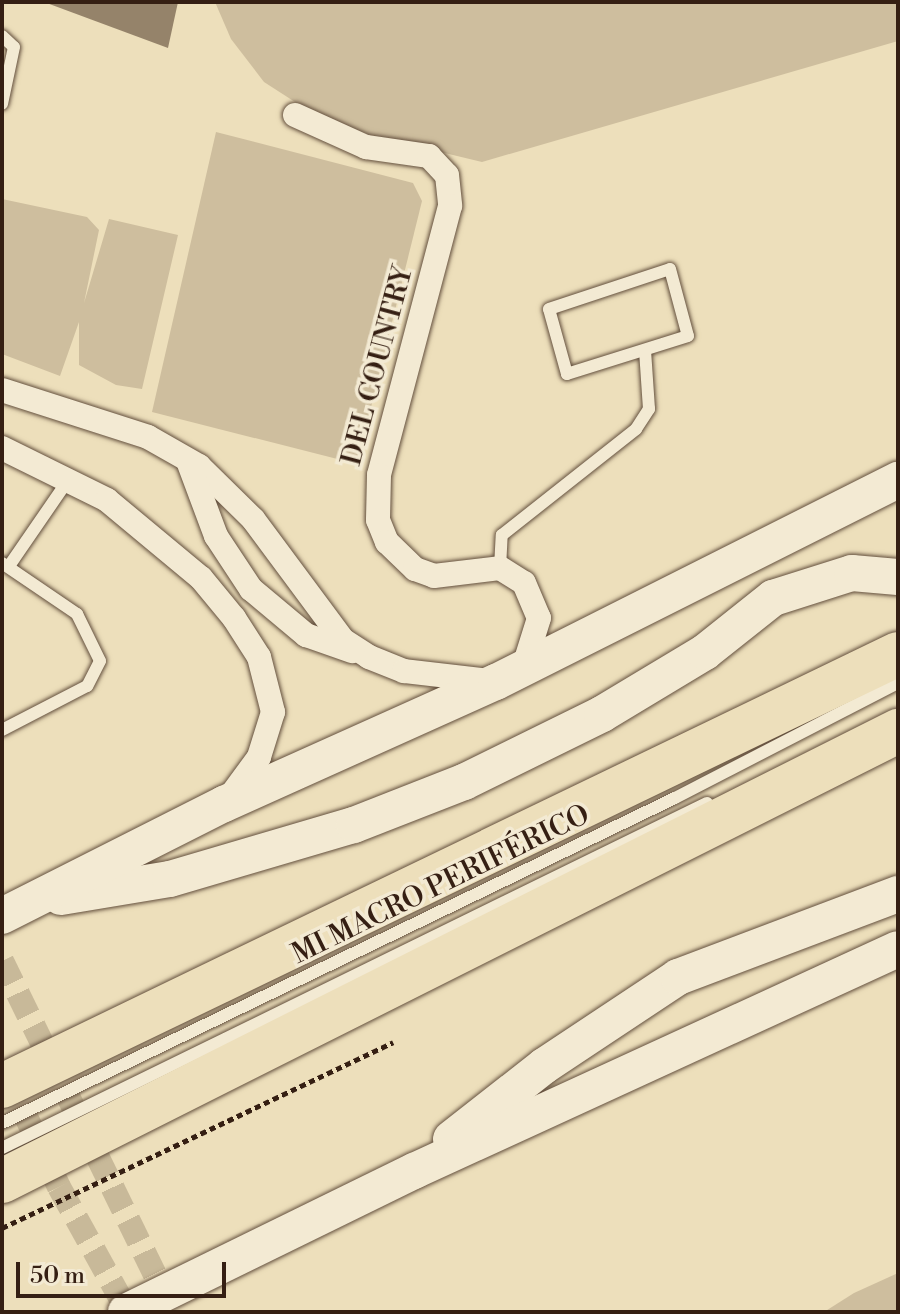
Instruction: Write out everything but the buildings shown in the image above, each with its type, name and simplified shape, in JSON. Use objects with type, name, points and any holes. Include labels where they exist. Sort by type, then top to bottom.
[{"type":"highway","points":[[2,1086],[898,654]]},
{"type":"highway","points":[[2,1181],[898,731]]},
{"type":"main road","points":[[14,910],[224,804],[509,675],[898,480]]},
{"type":"main road","points":[[14,910],[170,879],[354,825],[464,782],[602,714],[705,652],[773,598],[852,573],[898,577]]},
{"type":"main road","points":[[414,1171],[544,1066],[678,977],[898,894]]},
{"type":"main road","points":[[126,1312],[414,1171],[898,949]]},
{"type":"street","name":"DEL COUNTRY","points":[[295,115],[366,147],[429,156],[447,175],[450,206],[375,496],[387,542],[415,569],[434,576],[500,568]]},
{"type":"street","points":[[2,390],[148,437],[187,459],[253,519],[334,629],[369,657]]},
{"type":"street","points":[[2,448],[70,477],[152,534],[234,618],[259,657],[273,712],[259,757],[224,804]]},
{"type":"street","points":[[187,459],[216,536],[263,599],[306,635],[404,671],[509,675],[539,618],[524,583],[500,568]]},
{"type":"street","points":[[234,618],[263,599]]},
{"type":"lane","points":[[2,36],[14,47],[2,104]]},
{"type":"lane","points":[[670,269],[688,336],[645,350],[567,374],[549,309],[670,269]]},
{"type":"lane","points":[[500,568],[502,535],[636,429],[649,409],[645,350]]},
{"type":"lane","points":[[2,730],[87,686],[100,661],[77,614],[6,564],[70,477]]},
{"type":"lane","name":"MI MACRO PERIFÉRICO","points":[[2,1123],[675,798],[898,683]]},
{"type":"lane","name":"MI MACRO PERIFÉRICO","points":[[2,1148],[727,792]]},
{"type":"path","points":[[2,1228],[393,1042]]},
{"type":"shaded area","points":[[215,2],[898,2],[898,41],[482,162],[370,135],[309,111],[264,82],[231,39]]},
{"type":"shaded area","points":[[216,132],[413,183],[422,201],[357,464],[152,412]]},
{"type":"shaded area","points":[[2,199],[87,217],[99,230],[84,303],[109,219],[178,235],[142,389],[116,385],[79,365],[79,322],[60,376],[2,354]]},
{"type":"shaded area","points":[[898,1273],[898,1312],[824,1312],[854,1293]]},
{"type":"tunnel","points":[[2,961],[173,1312]]},
{"type":"tunnel","points":[[6,1074],[59,1187],[128,1312]]}]
